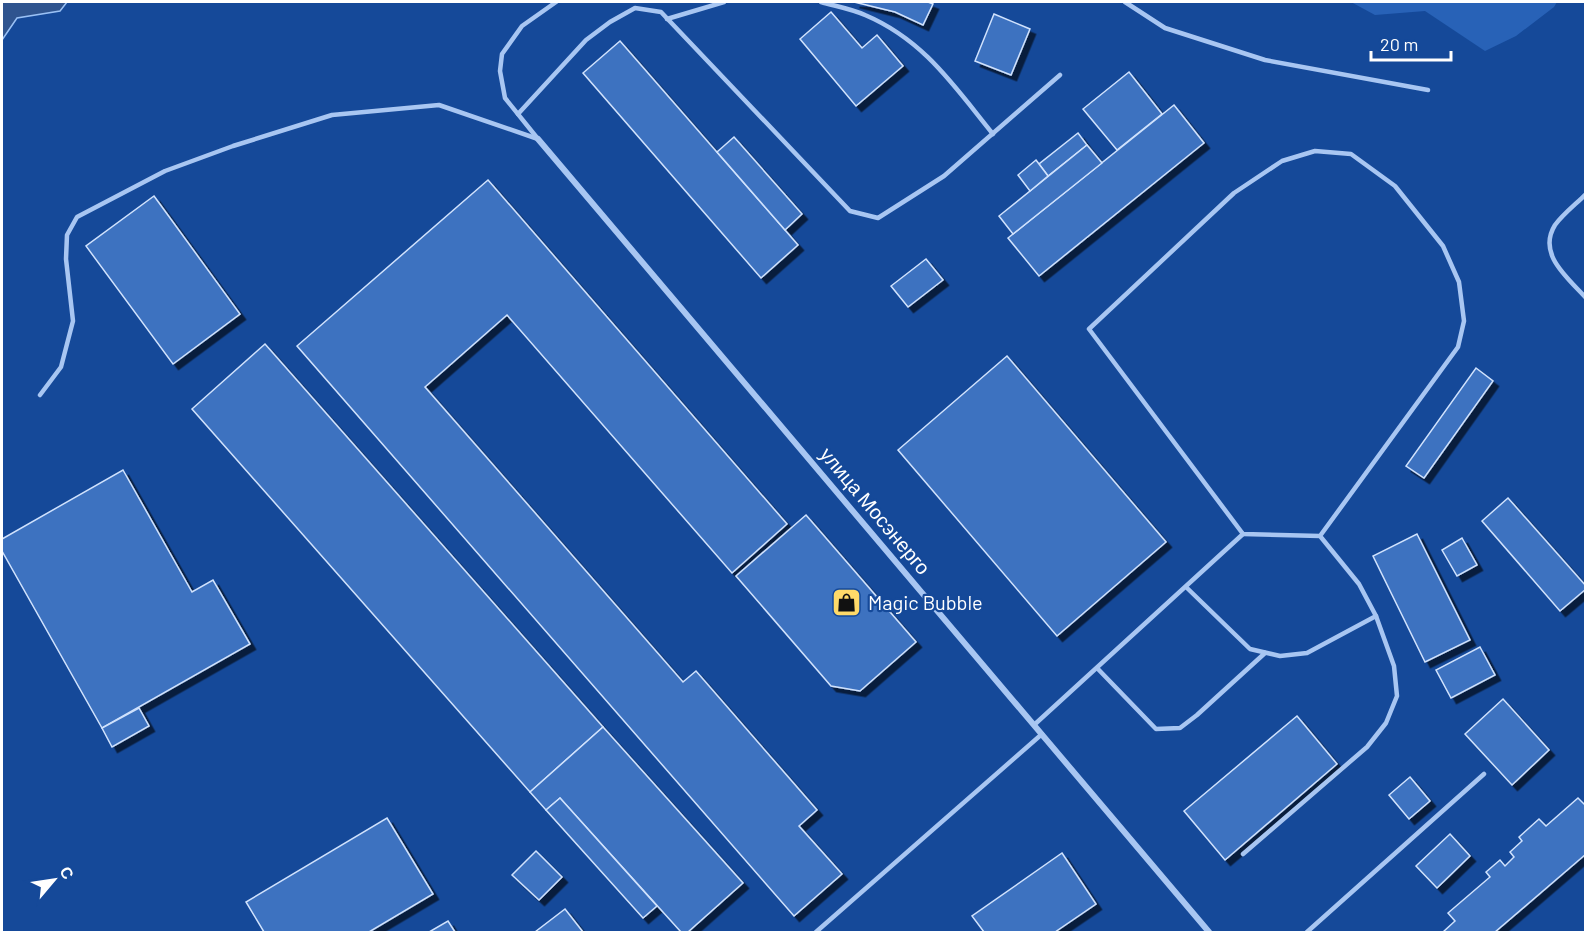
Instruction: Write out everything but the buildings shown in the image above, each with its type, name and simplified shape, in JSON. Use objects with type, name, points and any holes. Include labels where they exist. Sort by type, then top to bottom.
[{"type":"street","name":"улица Мосэнерго","points":[[538,140],[1209,933]]},
{"type":"lane","points":[[538,140],[505,98],[500,71],[502,54],[522,26],[556,2]]},
{"type":"lane","points":[[667,19],[724,2]]},
{"type":"lane","points":[[821,2],[864,14],[905,36],[934,62],[993,134]]},
{"type":"lane","points":[[1125,2],[1165,28],[1265,60],[1428,90]]},
{"type":"lane","points":[[518,114],[586,40],[610,22],[635,8],[661,12],[850,211],[878,218],[944,176],[1060,75]]},
{"type":"lane","points":[[40,395],[62,367],[73,321],[66,260],[67,235],[77,217],[165,171],[233,146],[332,115],[439,105],[538,140]]},
{"type":"lane","points":[[1243,534],[1089,329],[1234,193],[1282,161],[1315,151],[1352,154],[1395,186],[1443,246],[1459,282],[1464,321],[1458,347],[1320,536]]},
{"type":"lane","points":[[1586,194],[1556,224],[1549,238],[1550,255],[1560,270],[1586,298]]},
{"type":"lane","points":[[1034,725],[1243,534],[1320,536],[1359,584],[1376,616],[1394,666],[1397,696],[1386,723],[1367,747],[1243,854]]},
{"type":"lane","points":[[1186,587],[1250,649],[1280,656],[1307,653],[1376,616]]},
{"type":"lane","points":[[1098,668],[1156,729],[1180,728],[1197,716],[1265,652]]},
{"type":"lane","points":[[816,933],[1042,734]]},
{"type":"lane","points":[[1306,933],[1484,774]]},
{"type":"shaded area","points":[[2,2],[67,2],[60,11],[17,18],[2,40]]},
{"type":"shaded area","points":[[1351,2],[1557,2],[1554,7],[1516,36],[1485,51],[1425,11],[1375,15]]},
{"type":"place","name":"Magic Bubble","points":[[847,603]]}]
